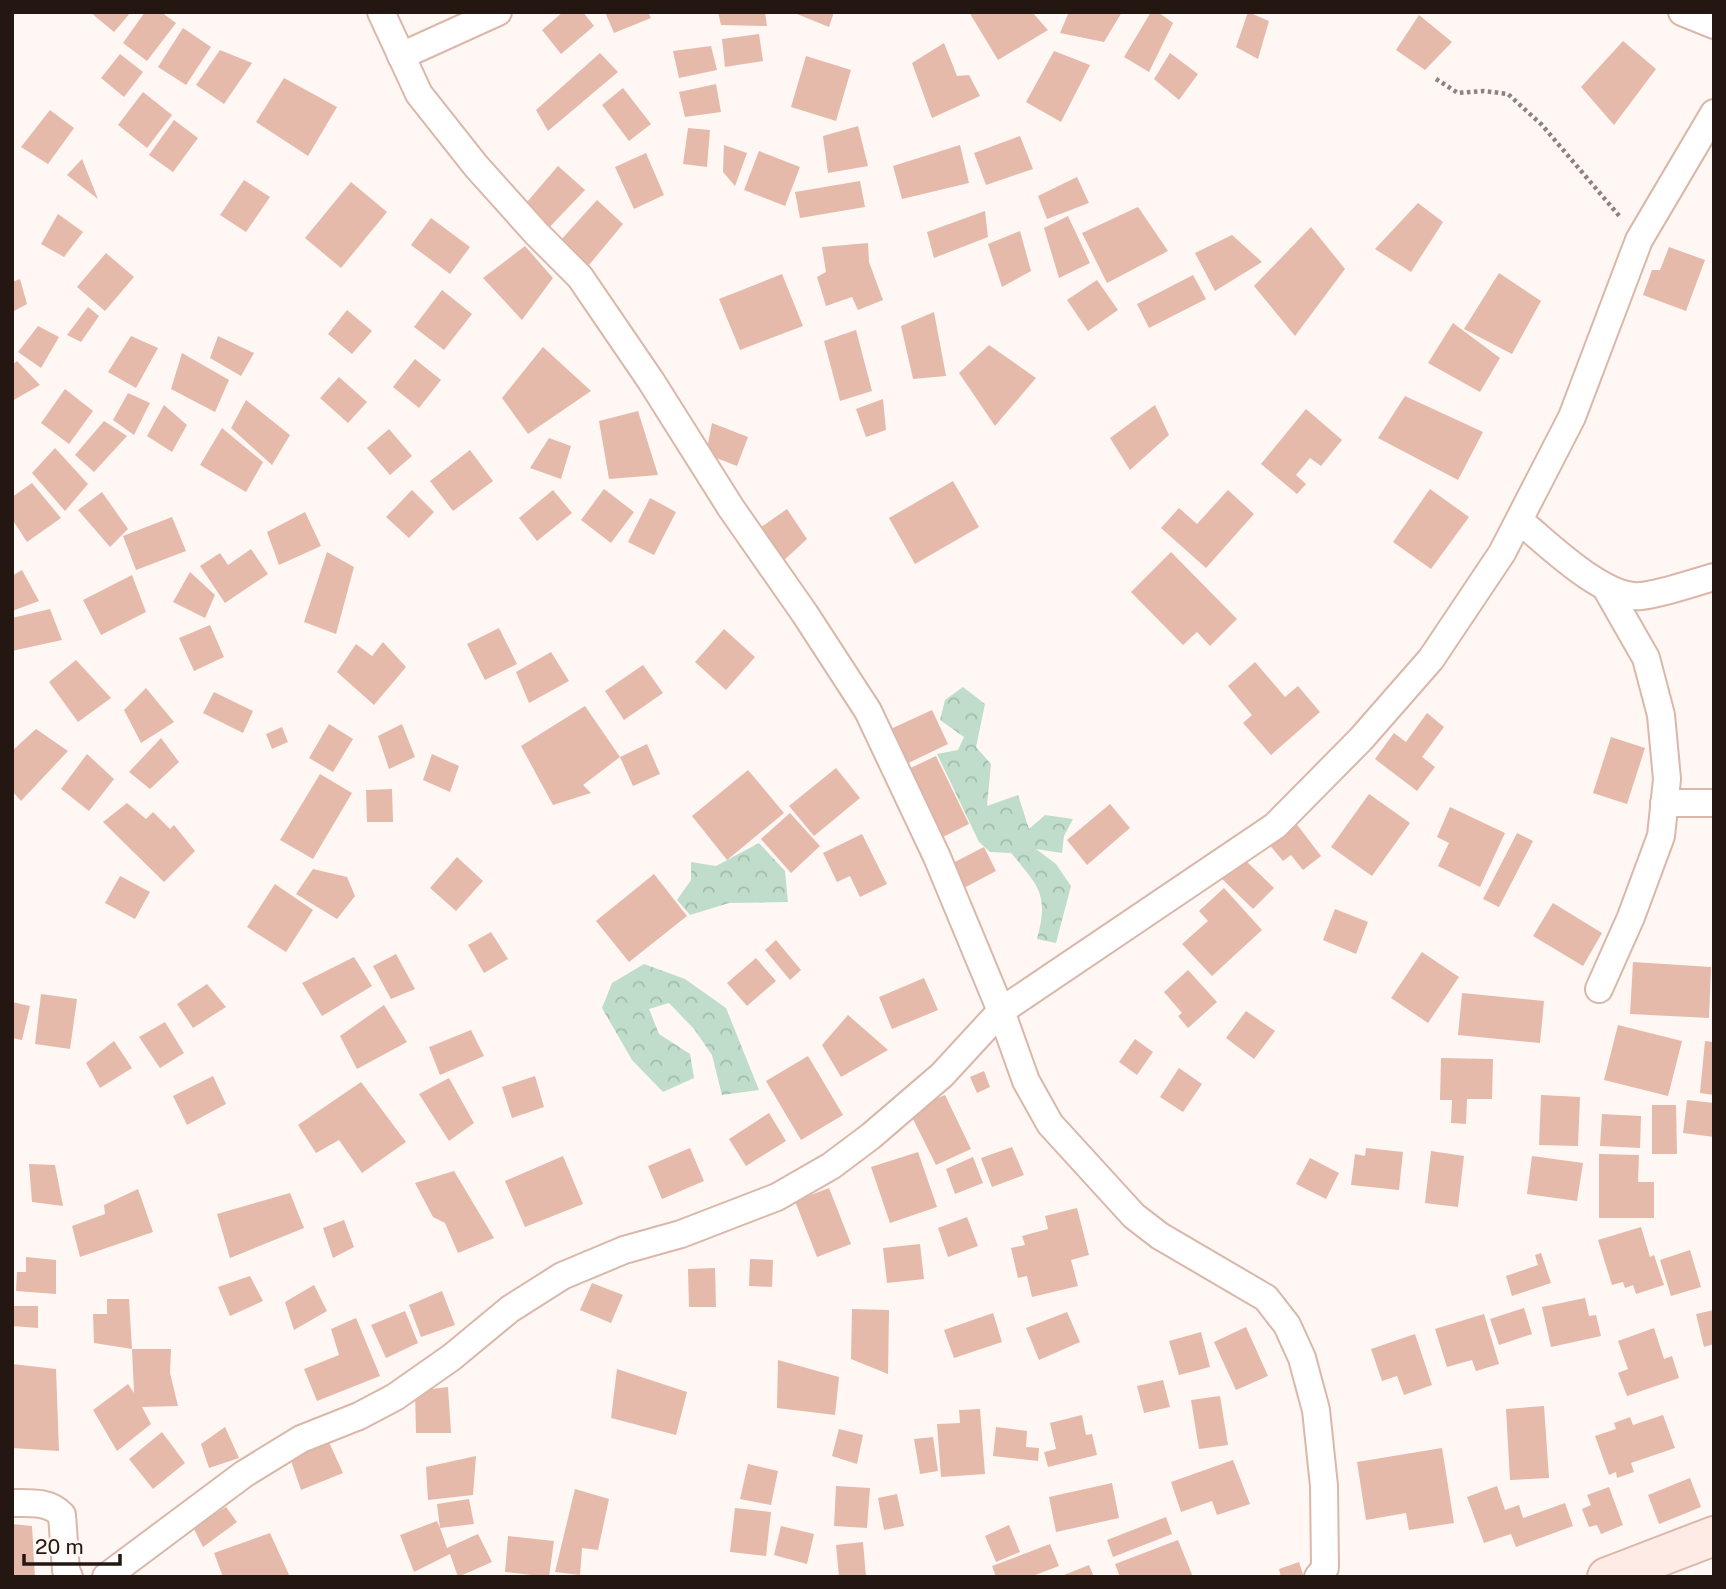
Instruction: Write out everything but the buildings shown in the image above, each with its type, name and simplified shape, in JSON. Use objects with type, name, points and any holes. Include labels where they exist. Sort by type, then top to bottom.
[{"type":"main road","points":[[1607,1577],[1714,1536]]},
{"type":"street","points":[[380,12],[419,94],[476,166],[580,277],[867,711],[937,857],[1001,1011],[1026,1081],[1050,1124],[1134,1216],[1160,1236],[1266,1298],[1287,1325],[1302,1358],[1316,1410],[1324,1486],[1325,1568],[1318,1577]]},
{"type":"street","points":[[401,56],[498,12]]},
{"type":"street","points":[[1682,12],[1714,25]]},
{"type":"street","points":[[106,1577],[244,1474],[301,1438],[359,1416],[395,1397],[452,1357],[510,1309],[562,1276],[624,1250],[681,1234],[766,1201],[831,1166],[871,1136],[942,1075],[1001,1011],[1275,826],[1361,739],[1431,659],[1502,553],[1572,417],[1639,240],[1714,113]]},
{"type":"street","points":[[1520,521],[1606,588],[1639,597],[1714,577]]},
{"type":"street","points":[[1599,989],[1631,917],[1661,836],[1667,779],[1661,715],[1646,658],[1606,588]]},
{"type":"street","points":[[1664,803],[1714,803]]},
{"type":"street","points":[[12,1503],[46,1504],[56,1508],[62,1515],[69,1577]]},
{"type":"path","points":[[1436,79],[1458,93],[1484,91],[1507,94],[1542,125],[1639,240]]},
{"type":"green space","points":[[963,687],[985,704],[976,747],[991,764],[987,806],[1018,795],[1029,829],[1045,815],[1073,819],[1064,836],[1062,853],[1036,849],[1056,864],[1071,886],[1056,943],[1037,939],[1042,911],[1035,883],[1011,853],[990,852],[979,842],[937,754],[958,750],[964,737],[940,720],[945,700]]},
{"type":"green space","points":[[759,843],[785,871],[788,902],[729,903],[690,915],[677,900],[691,880],[691,862],[716,866]]},
{"type":"green space","points":[[644,964],[685,979],[726,1008],[759,1090],[722,1095],[712,1055],[694,1029],[669,1003],[649,1009],[659,1034],[690,1054],[694,1078],[663,1092],[632,1060],[602,1008],[612,983]]}]
